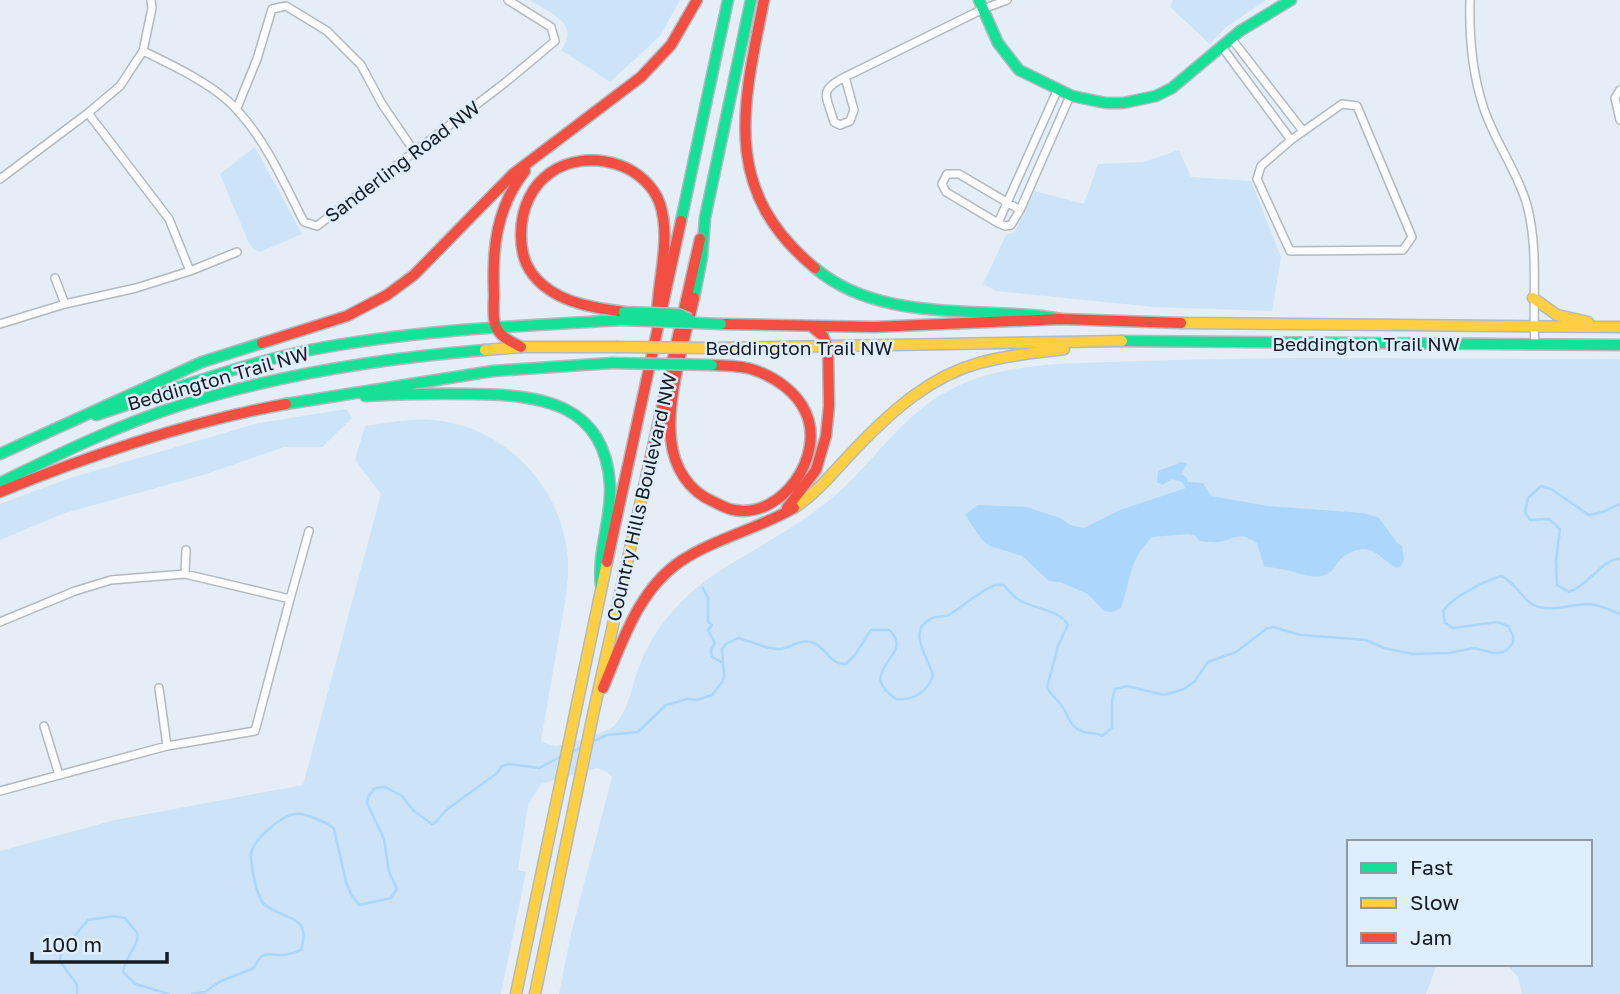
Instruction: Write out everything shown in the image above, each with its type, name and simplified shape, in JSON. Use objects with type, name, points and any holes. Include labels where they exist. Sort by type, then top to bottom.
[{"type":"main road","points":[[57,427],[202,362],[364,309],[414,275],[513,174],[641,77],[671,45],[697,0]]},
{"type":"main road","name":"Country Hills Boulevard NW","points":[[516,994],[573,716],[728,0]]},
{"type":"main road","name":"Country Hills Boulevard NW","points":[[535,994],[575,796],[705,218],[751,0]]},
{"type":"main road","points":[[764,0],[744,110],[744,139],[749,171],[757,195],[776,228],[791,247],[814,269],[833,282],[881,301],[956,311],[1061,318]]},
{"type":"main road","points":[[981,4],[1001,49],[1015,67],[1070,96],[1098,103],[1136,103],[1171,89],[1262,15],[1291,0]]},
{"type":"main road","points":[[522,347],[506,339],[495,327],[492,265],[495,233],[518,179],[549,146]]},
{"type":"main road","points":[[623,316],[565,298],[535,278],[526,266],[522,254],[520,225],[534,188],[544,176],[572,160],[587,158],[615,163],[631,170],[655,194],[665,230],[665,248],[655,304],[658,332]]},
{"type":"main road","points":[[0,492],[75,462],[182,427],[299,402],[466,373],[551,364],[612,363],[712,365],[754,370],[777,380],[796,396],[807,417],[811,435],[810,454],[803,472],[788,492],[767,506],[744,510],[725,509],[709,502],[686,483],[671,449],[670,413],[702,257],[705,218]]},
{"type":"main road","points":[[1533,298],[1557,315],[1615,326]]},
{"type":"main road","name":"Beddington Trail NW","points":[[0,454],[57,427],[278,358],[407,335],[623,316],[721,324],[874,327],[1061,318],[1168,323],[1615,326]]},
{"type":"main road","points":[[785,511],[810,480],[824,450],[828,348],[822,336],[811,326]]},
{"type":"main road","points":[[594,710],[637,610],[652,586],[676,565],[699,551],[755,528],[810,497],[878,426],[927,385],[965,367],[1096,343]]},
{"type":"main road","name":"Beddington Trail NW","points":[[0,483],[90,439],[181,405],[358,364],[522,347],[828,348],[1096,343],[1620,345]]},
{"type":"main road","points":[[299,402],[448,393],[526,396],[555,403],[579,418],[596,435],[607,460],[610,488],[598,569],[601,586]]},
{"type":"street","points":[[0,179],[120,86],[143,51],[152,0]]},
{"type":"street","name":"Sanderling Road NW","points":[[143,51],[190,74],[237,108],[269,152],[304,222],[317,226],[506,82],[555,41],[551,27],[508,0]]},
{"type":"street","points":[[845,77],[853,110],[850,121],[840,125],[834,122],[825,92],[829,85],[981,4],[1007,0]]},
{"type":"street","points":[[1470,0],[1469,37],[1483,107],[1517,179],[1531,224],[1534,246],[1535,345]]},
{"type":"street","points":[[237,108],[257,59],[272,9],[286,6],[327,31],[360,65],[382,104],[414,151]]},
{"type":"street","points":[[1231,38],[1303,131]]},
{"type":"street","points":[[1222,47],[1291,140]]},
{"type":"street","points":[[1620,90],[1615,98],[1620,120]]},
{"type":"street","points":[[998,223],[1057,91]]},
{"type":"street","points":[[1020,211],[959,174],[947,174],[942,184],[946,192],[998,223],[1011,225],[1020,211],[1070,96]]},
{"type":"street","points":[[1342,104],[1357,106],[1412,237],[1403,250],[1290,251],[1257,179],[1261,166],[1303,131],[1342,104]]},
{"type":"street","points":[[88,113],[169,219],[191,271]]},
{"type":"street","points":[[0,324],[65,304],[136,288],[191,271],[237,252]]},
{"type":"street","points":[[55,278],[65,304]]},
{"type":"street","points":[[0,791],[167,746],[255,731],[309,531]]},
{"type":"street","points":[[185,574],[186,550]]},
{"type":"street","points":[[0,622],[75,591],[111,580],[185,574],[290,600]]},
{"type":"street","points":[[159,688],[167,746]]},
{"type":"street","points":[[44,726],[59,775]]},
{"type":"shaded area","points":[[530,0],[680,0],[660,36],[610,82],[561,50],[566,41],[565,26],[554,14]]},
{"type":"shaded area","points":[[1173,0],[1266,0],[1225,28],[1210,44],[1170,7]]},
{"type":"shaded area","points":[[255,147],[302,234],[260,252],[253,249],[248,241],[220,174]]},
{"type":"shaded area","points":[[1179,150],[1191,177],[1251,181],[1281,257],[1272,311],[1154,307],[996,291],[983,284],[1006,235],[1015,232],[1034,191],[1084,204],[1098,164],[1144,162]]},
{"type":"shaded area","points":[[1211,359],[1620,359],[1620,994],[1522,994],[1518,977],[1508,966],[1592,966],[1592,840],[1347,840],[1347,966],[1436,966],[1426,994],[559,994],[571,934],[612,777],[597,768],[541,784],[528,805],[518,870],[526,872],[501,994],[0,994],[0,851],[115,820],[303,785],[381,494],[355,460],[365,426],[424,420],[460,425],[507,449],[527,466],[543,487],[556,510],[564,535],[568,562],[568,581],[541,741],[556,746],[577,741],[615,725],[627,704],[645,653],[660,627],[680,603],[715,574],[824,505],[851,481],[913,416],[941,395],[964,383],[1013,369],[1064,364]]},
{"type":"shaded area","points":[[346,409],[352,418],[322,447],[284,447],[203,475],[65,513],[0,540],[0,504],[70,478],[259,423]]},
{"type":"water","points":[[1182,462],[1187,464],[1181,474],[1188,482],[1203,483],[1211,496],[1268,506],[1363,513],[1379,518],[1402,546],[1404,560],[1401,566],[1396,568],[1378,554],[1360,549],[1343,557],[1329,573],[1313,576],[1264,566],[1257,543],[1245,537],[1237,536],[1213,542],[1199,541],[1196,536],[1188,534],[1152,537],[1134,563],[1121,608],[1113,612],[1104,611],[1088,594],[1060,582],[1049,581],[1022,556],[990,546],[982,540],[965,515],[978,505],[1026,507],[1084,528],[1120,510],[1186,488],[1182,482],[1172,479],[1162,485],[1157,482],[1158,471]]},
{"type":"waterway","points":[[1620,504],[1589,515],[1551,489],[1541,486],[1528,498],[1525,512],[1530,520],[1549,519],[1560,529],[1556,561],[1557,585],[1569,592],[1583,584],[1601,567],[1620,559]]},
{"type":"waterway","points":[[590,743],[607,735],[638,732],[666,705],[712,695],[723,681],[722,649],[738,638],[775,649],[801,642],[814,643],[836,662],[846,664],[871,630],[889,630],[896,639],[896,647],[882,671],[880,680],[884,689],[896,699],[914,697],[928,686],[933,675],[923,652],[920,629],[935,617],[949,615],[995,585],[1004,585],[1018,600],[1053,613],[1068,625],[1058,646],[1047,687],[1077,729],[1102,736],[1112,728],[1115,689],[1127,686],[1164,695],[1184,689],[1195,681],[1208,662],[1236,652],[1266,629],[1273,627],[1301,635],[1366,640],[1384,648],[1413,654],[1449,653],[1474,648],[1494,653],[1504,652],[1513,642],[1508,626],[1497,622],[1453,628],[1445,623],[1443,611],[1461,595],[1501,576],[1528,601],[1539,607],[1589,604],[1620,614]]},
{"type":"waterway","points":[[703,588],[708,598],[708,622],[712,625],[708,630],[715,643],[711,650],[712,657],[723,663]]},
{"type":"waterway","points":[[568,754],[584,746]]},
{"type":"waterway","points":[[192,994],[205,992],[219,982],[254,968],[263,955],[285,955],[301,950],[303,929],[293,919],[263,903],[252,867],[251,857],[255,844],[267,830],[282,819],[295,814],[304,815],[334,829],[346,882],[359,905],[391,898],[397,889],[389,872],[384,839],[367,803],[375,788],[385,787],[402,796],[413,810],[432,824],[446,810],[496,774],[502,766],[509,764],[539,768],[562,756]]},
{"type":"waterway","points":[[77,994],[77,985],[60,961],[61,952],[88,920],[114,916],[125,918],[138,937],[123,972],[135,984],[169,994]]},
{"type":"traffic: fast","points":[[681,221],[728,0]]},
{"type":"traffic: fast","points":[[694,298],[702,257],[705,218],[751,0]]},
{"type":"traffic: fast","points":[[979,0],[998,43],[1019,70],[1072,96],[1106,103],[1123,103],[1156,96],[1172,88],[1240,31],[1291,0]]},
{"type":"traffic: fast","points":[[815,268],[854,292],[898,305],[1061,319]]},
{"type":"traffic: fast","points":[[624,312],[678,314],[690,319]]},
{"type":"traffic: fast","points":[[96,415],[229,371],[310,350],[427,333],[623,320]]},
{"type":"traffic: fast","points":[[623,320],[721,324]]},
{"type":"traffic: fast","points":[[1122,341],[1620,345]]},
{"type":"traffic: fast","points":[[0,454],[202,362],[262,343]]},
{"type":"traffic: fast","points":[[0,483],[112,431],[217,394],[331,369],[485,350]]},
{"type":"traffic: fast","points":[[286,404],[493,371],[612,363]]},
{"type":"traffic: fast","points":[[612,363],[712,365]]},
{"type":"traffic: fast","points":[[365,396],[445,394],[521,397],[544,401],[582,420],[596,436],[605,457],[610,485],[601,560],[601,586]]},
{"type":"traffic: slow","points":[[1533,298],[1557,315],[1588,322]]},
{"type":"traffic: slow","points":[[1181,323],[1620,327]]},
{"type":"traffic: slow","points":[[715,348],[1122,341]]},
{"type":"traffic: slow","points":[[485,350],[521,347],[616,347]]},
{"type":"traffic: slow","points":[[616,347],[715,348]]},
{"type":"traffic: slow","points":[[794,508],[821,486],[886,419],[929,385],[979,363],[1064,349]]},
{"type":"traffic: slow","points":[[535,994],[594,710],[650,460]]},
{"type":"traffic: slow","points":[[516,994],[607,562]]},
{"type":"traffic: jam","points":[[262,343],[347,316],[387,295],[414,275],[513,174],[641,77],[671,45],[697,0]]},
{"type":"traffic: jam","points":[[764,0],[746,110],[746,144],[752,177],[764,208],[785,238],[815,268]]},
{"type":"traffic: jam","points":[[624,312],[592,307],[562,297],[538,281],[526,263],[521,235],[523,215],[529,198],[538,184],[565,165],[582,161],[619,165],[638,175],[654,191],[660,204],[664,233],[657,321]]},
{"type":"traffic: jam","points":[[521,347],[503,336],[495,323],[494,261],[502,214],[515,185],[525,171]]},
{"type":"traffic: jam","points":[[607,562],[681,221]]},
{"type":"traffic: jam","points":[[650,460],[700,239]]},
{"type":"traffic: jam","points":[[694,298],[671,406],[671,440],[675,460],[690,485],[721,506],[734,510],[752,510],[768,505],[783,495],[804,465],[810,448],[806,413],[797,398],[770,377],[744,367],[712,365]]},
{"type":"traffic: jam","points":[[721,324],[874,327],[1061,319],[1181,323]]},
{"type":"traffic: jam","points":[[787,508],[816,470],[826,436],[829,406],[828,348],[823,336],[811,326]]},
{"type":"traffic: jam","points":[[0,492],[141,441],[213,420],[286,404]]},
{"type":"traffic: jam","points":[[603,688],[633,618],[642,602],[666,573],[694,553],[794,508]]}]
